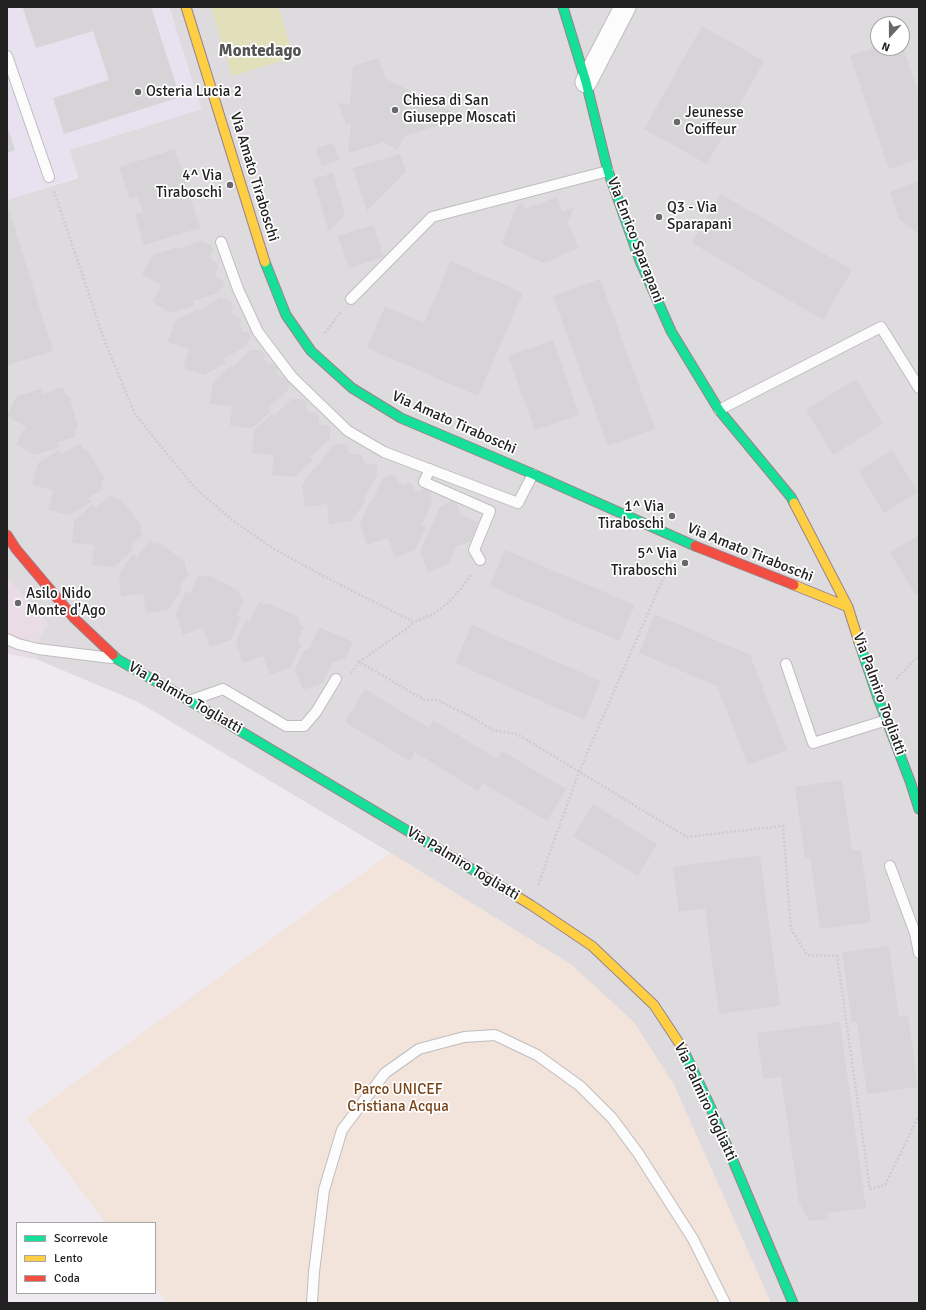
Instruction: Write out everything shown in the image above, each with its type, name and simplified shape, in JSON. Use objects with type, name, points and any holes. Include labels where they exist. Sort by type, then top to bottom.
[{"type":"street","name":"Via Amato Tiraboschi","points":[[186,7],[267,267],[286,315],[311,351],[352,388],[401,418],[533,474],[680,540],[848,607]]},
{"type":"street","name":"Via Enrico Sparapani","points":[[563,7],[586,82],[608,171],[640,261],[671,331],[719,410],[791,497],[848,607]]},
{"type":"street","points":[[586,82],[625,7]]},
{"type":"street","name":"Via Palmiro Togliatti","points":[[7,535],[16,549],[74,618],[117,659],[531,905],[592,946],[654,1005],[683,1050],[710,1106],[793,1303]]},
{"type":"street","name":"Via Palmiro Togliatti","points":[[848,607],[878,698],[914,780],[919,809]]},
{"type":"lane","points":[[7,56],[49,177]]},
{"type":"lane","points":[[351,299],[432,217],[608,171]]},
{"type":"lane","points":[[221,242],[238,288],[258,332],[292,377],[348,431],[384,452],[518,504],[533,474]]},
{"type":"lane","points":[[719,410],[881,327],[919,388]]},
{"type":"lane","points":[[430,469],[424,482],[490,511],[474,550],[480,560]]},
{"type":"lane","points":[[7,639],[18,644],[38,649],[117,659]]},
{"type":"lane","points":[[786,664],[813,743],[888,720]]},
{"type":"lane","points":[[190,701],[223,689],[286,726],[304,726],[316,712],[336,679]]},
{"type":"lane","points":[[890,866],[917,933],[919,953]]},
{"type":"lane","points":[[312,1303],[314,1272],[324,1190],[342,1130],[385,1073],[419,1049],[464,1037],[495,1035],[537,1055],[580,1086],[612,1118],[638,1153],[693,1239],[725,1303]]},
{"type":"path","points":[[49,177],[105,342],[135,414],[194,487],[232,520],[274,549],[414,622]]},
{"type":"path","points":[[311,351],[351,299]]},
{"type":"path","points":[[531,905],[580,772],[680,540]]},
{"type":"path","points":[[336,679],[348,677],[359,662],[406,630],[414,622],[434,614],[448,603],[461,589],[480,560]]},
{"type":"path","points":[[878,698],[919,655]]},
{"type":"path","points":[[359,662],[425,700],[438,700],[470,716],[493,730],[517,734],[687,837],[783,826],[791,929],[807,955],[837,956],[870,1189],[885,1185],[919,1115]]},
{"type":"shaded area","points":[[7,7],[169,7],[201,109],[70,150],[78,177],[7,200]]},
{"type":"shaded area","points":[[169,7],[919,7],[919,1303],[771,1303],[673,1083],[573,966],[391,853],[138,702],[36,659],[38,640],[7,577],[7,200],[78,178],[69,150],[201,109]]},
{"type":"shaded area","points":[[211,7],[278,7],[294,57],[232,76]]},
{"type":"shaded area","name":"Asilo Nido Monte d'Ago","points":[[7,577],[48,624],[38,640],[36,659],[7,654]]},
{"type":"green space","name":"Parco UNICEF Cristiana Acqua","points":[[391,853],[573,966],[634,1022],[673,1083],[771,1303],[167,1303],[156,1288],[156,1222],[105,1222],[26,1118]]},
{"type":"building","points":[[151,7],[180,97],[64,134],[53,98],[109,80],[93,31],[36,48],[23,8]]},
{"type":"building","points":[[702,26],[764,61],[707,164],[644,129]]},
{"type":"building","points":[[870,49],[870,56],[906,56],[919,94],[919,159],[889,169],[850,56]]},
{"type":"building","name":"Chiesa di San Giuseppe Moscati","points":[[379,58],[386,79],[463,117],[405,136],[397,150],[384,142],[348,153],[351,124],[346,125],[338,103],[350,104],[353,66]]},
{"type":"building","points":[[7,126],[15,150],[7,153]]},
{"type":"building","points":[[333,143],[339,160],[322,166],[316,148]]},
{"type":"building","points":[[175,149],[200,228],[144,245],[135,214],[143,212],[138,196],[130,199],[119,167]]},
{"type":"building","points":[[400,154],[406,172],[367,211],[353,168]]},
{"type":"building","points":[[333,173],[345,215],[329,232],[313,179]]},
{"type":"building","points":[[919,181],[919,234],[899,219],[890,192]]},
{"type":"building","points":[[721,194],[852,270],[823,320],[692,243]]},
{"type":"building","points":[[557,197],[562,212],[573,208],[568,224],[579,248],[544,263],[501,244],[518,204],[523,202],[525,209]]},
{"type":"building","points":[[7,203],[53,351],[7,365]]},
{"type":"building","points":[[373,225],[384,257],[349,268],[338,236]]},
{"type":"building","points":[[201,241],[211,245],[213,251],[210,255],[212,261],[216,262],[219,268],[215,272],[217,278],[223,280],[224,284],[218,293],[193,301],[195,305],[171,313],[152,302],[161,285],[142,274],[153,255],[177,247],[178,249]]},
{"type":"building","points":[[451,261],[523,293],[478,396],[367,348],[385,306],[424,323]]},
{"type":"building","points":[[600,279],[655,429],[608,446],[553,296]]},
{"type":"building","points":[[220,298],[230,301],[233,306],[231,310],[234,316],[239,317],[242,321],[240,326],[243,332],[249,332],[251,337],[246,346],[224,359],[226,363],[204,375],[183,368],[189,349],[168,342],[175,321],[197,309],[198,311]]},
{"type":"building","points":[[553,340],[579,415],[535,430],[508,356]]},
{"type":"building","points":[[251,350],[261,350],[265,354],[264,360],[268,364],[273,364],[278,368],[276,373],[281,377],[286,377],[290,380],[287,391],[268,408],[271,411],[252,428],[230,426],[232,406],[210,404],[213,382],[231,365],[232,367]]},
{"type":"building","points":[[856,379],[883,424],[833,455],[806,410]]},
{"type":"building","points":[[63,387],[65,394],[69,396],[78,426],[74,433],[75,437],[58,442],[59,447],[35,455],[16,444],[26,427],[7,416],[17,396],[41,389],[43,394]]},
{"type":"building","points":[[292,399],[303,399],[307,403],[306,408],[310,413],[315,412],[319,417],[318,421],[322,426],[328,425],[331,429],[329,440],[310,457],[313,460],[294,477],[272,475],[274,455],[252,453],[254,430],[272,414],[274,416]]},
{"type":"building","points":[[80,443],[104,477],[101,485],[103,489],[88,498],[91,502],[69,515],[48,510],[53,490],[32,485],[38,463],[59,450],[62,454]]},
{"type":"building","points":[[343,443],[348,446],[348,452],[353,455],[358,454],[363,457],[363,462],[368,465],[373,463],[377,466],[377,477],[363,498],[366,501],[351,521],[329,524],[327,504],[305,507],[302,485],[333,445]]},
{"type":"building","points":[[892,450],[918,492],[884,513],[859,471]]},
{"type":"building","points":[[391,475],[396,477],[398,482],[403,485],[408,482],[413,485],[414,490],[420,492],[425,489],[430,491],[432,502],[421,525],[426,527],[415,550],[395,557],[388,538],[367,545],[360,524],[382,479]]},
{"type":"building","points":[[112,494],[116,499],[121,500],[141,524],[140,531],[143,534],[130,546],[133,550],[114,567],[92,565],[94,545],[72,543],[74,521],[93,504],[96,508]]},
{"type":"building","points":[[451,501],[457,504],[461,515],[478,522],[470,542],[456,546],[448,565],[428,572],[420,552],[440,507]]},
{"type":"building","points":[[919,535],[919,593],[916,595],[890,552]]},
{"type":"building","points":[[150,540],[155,544],[160,543],[185,562],[186,570],[189,573],[179,587],[182,590],[168,610],[146,613],[143,594],[121,596],[119,574],[133,554],[137,557]]},
{"type":"building","points":[[505,550],[635,605],[619,641],[490,586]]},
{"type":"building","points":[[199,574],[205,577],[210,576],[238,590],[241,597],[244,599],[237,615],[241,617],[231,640],[210,647],[203,628],[183,635],[176,614],[186,591],[191,593]]},
{"type":"building","points":[[259,602],[265,605],[270,604],[298,617],[300,625],[304,626],[297,642],[301,645],[291,667],[270,675],[263,656],[243,663],[236,642],[246,619],[250,621]]},
{"type":"building","points":[[655,614],[750,655],[787,750],[748,765],[717,686],[639,653]]},
{"type":"building","points":[[472,625],[601,681],[584,720],[455,663]]},
{"type":"building","points":[[319,627],[353,642],[346,658],[332,663],[323,683],[303,690],[295,670],[304,650],[310,648]]},
{"type":"building","points":[[365,689],[429,728],[433,720],[498,759],[502,751],[566,789],[547,821],[482,783],[478,791],[415,752],[410,761],[345,722]]},
{"type":"building","points":[[842,780],[852,851],[861,850],[871,922],[820,929],[810,857],[805,858],[795,787]]},
{"type":"building","points":[[593,804],[657,844],[638,876],[573,836]]},
{"type":"building","points":[[760,855],[780,1006],[719,1014],[705,908],[679,912],[673,867]]},
{"type":"building","points":[[889,946],[899,1016],[908,1015],[918,1087],[867,1094],[857,1022],[852,1023],[842,952]]},
{"type":"building","points":[[840,1022],[866,1208],[827,1213],[828,1219],[809,1221],[799,1202],[781,1077],[763,1079],[757,1033]]},
{"type":"traffic: fast","points":[[563,7],[586,82],[608,171],[640,261],[671,331],[719,410],[791,497],[794,503]]},
{"type":"traffic: fast","points":[[265,262],[286,315],[311,351],[352,388],[401,418],[533,474],[695,546]]},
{"type":"traffic: fast","points":[[859,642],[919,809]]},
{"type":"traffic: fast","points":[[113,655],[117,659],[485,877]]},
{"type":"traffic: fast","points":[[683,1049],[710,1106],[793,1303]]},
{"type":"traffic: slow","points":[[186,7],[265,262]]},
{"type":"traffic: slow","points":[[794,503],[848,607],[859,642]]},
{"type":"traffic: slow","points":[[794,585],[848,607]]},
{"type":"traffic: slow","points":[[485,877],[531,905],[592,946],[654,1005],[683,1049]]},
{"type":"traffic: jam","points":[[7,535],[16,549],[74,618],[113,655]]},
{"type":"traffic: jam","points":[[695,546],[794,585]]},
{"type":"place","name":"Osteria Lucia 2","points":[[138,92]]},
{"type":"place","name":"Chiesa di San Giuseppe Moscati","points":[[395,110]]},
{"type":"place","name":"Jeunesse Coiffeur","points":[[677,122]]},
{"type":"place","name":"4^ Via Tiraboschi","points":[[230,185]]},
{"type":"place","name":"Q3 - Via Sparapani","points":[[659,217]]},
{"type":"place","name":"1^ Via Tiraboschi","points":[[672,516]]},
{"type":"place","name":"5^ Via Tiraboschi","points":[[685,563]]},
{"type":"place","name":"Asilo Nido Monte d'Ago","points":[[18,603]]},
{"type":"district","name":"Montedago","points":[[260,52]]}]
